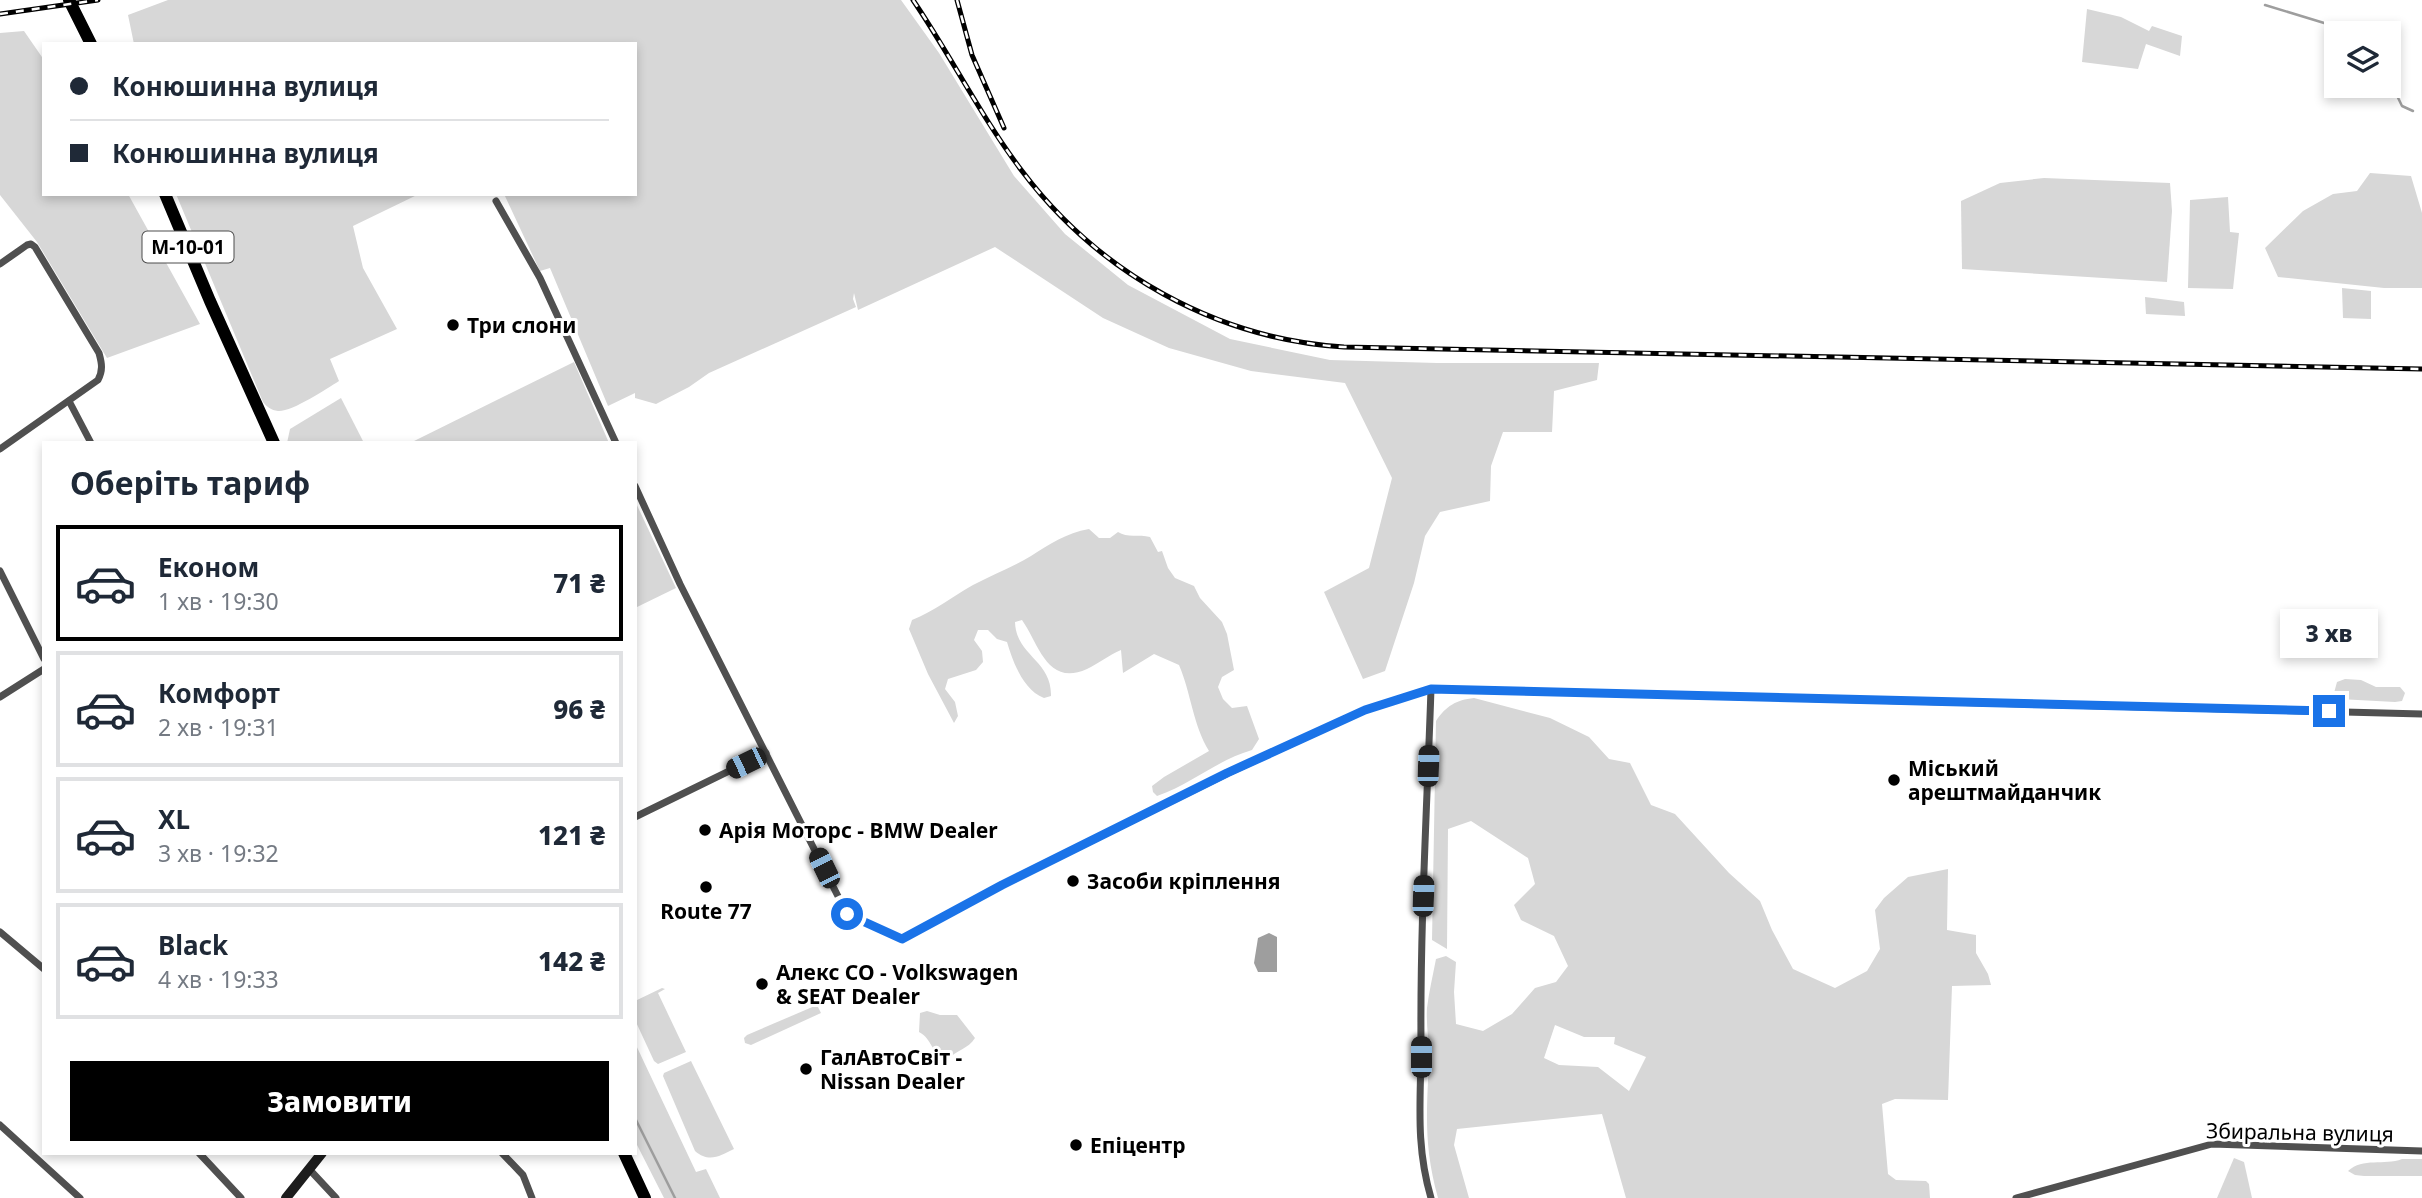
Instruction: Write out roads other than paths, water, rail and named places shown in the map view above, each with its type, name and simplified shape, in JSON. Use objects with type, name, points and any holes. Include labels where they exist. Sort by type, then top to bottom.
[{"type":"highway","points":[[69,0],[90,42]]},
{"type":"highway","name":"М-10-01","points":[[166,196],[232,353],[273,441]]},
{"type":"highway","points":[[625,1155],[646,1198]]},
{"type":"main road","points":[[286,1198],[320,1155]]},
{"type":"street","points":[[496,201],[540,278],[615,441]]},
{"type":"street","points":[[0,264],[31,244],[36,247],[92,341],[102,364],[98,380],[0,449]]},
{"type":"street","points":[[69,401],[90,441]]},
{"type":"street","points":[[637,490],[680,584],[847,914],[902,939],[1002,885],[1227,773],[1365,710],[1431,689],[2422,714]]},
{"type":"street","points":[[0,571],[42,655]]},
{"type":"street","points":[[0,697],[42,670]]},
{"type":"street","points":[[1431,689],[1420,974],[1419,1121],[1422,1166],[1431,1198]]},
{"type":"street","points":[[637,816],[766,753]]},
{"type":"street","points":[[0,932],[42,967]]},
{"type":"street","points":[[0,1125],[80,1198]]},
{"type":"street","name":"Збиральна вулиця","points":[[2016,1198],[2212,1144],[2422,1151]]},
{"type":"street","points":[[201,1155],[241,1198]]},
{"type":"street","points":[[504,1155],[523,1175],[532,1198]]},
{"type":"street","points":[[309,1169],[335,1198]]},
{"type":"waterway","points":[[2265,5],[2324,23]]},
{"type":"waterway","points":[[2398,98],[2402,106],[2413,111]]},
{"type":"waterway","points":[[637,1122],[675,1198]]},
{"type":"railway","points":[[0,14],[98,0]]},
{"type":"railway","points":[[913,0],[1007,150],[1053,208],[1087,240],[1124,269],[1164,294],[1206,315],[1251,330],[1297,341],[1344,347],[2422,369]]},
{"type":"railway","points":[[957,0],[972,55],[1004,128]]},
{"type":"place","name":"Три слони","points":[[453,325]]},
{"type":"place","name":"Міський арештмайданчик","points":[[1894,780]]},
{"type":"place","name":"Арія Моторс - BMW Dealer","points":[[705,830]]},
{"type":"place","name":"Засоби кріплення","points":[[1073,881]]},
{"type":"place","name":"Route 77","points":[[706,887]]},
{"type":"place","name":"Алекс CO - Volkswagen & SEAT Dealer","points":[[762,984]]},
{"type":"place","name":"ГалАвтоСвіт - Nissan Dealer","points":[[806,1069]]},
{"type":"place","name":"Епіцентр","points":[[1076,1145]]}]
